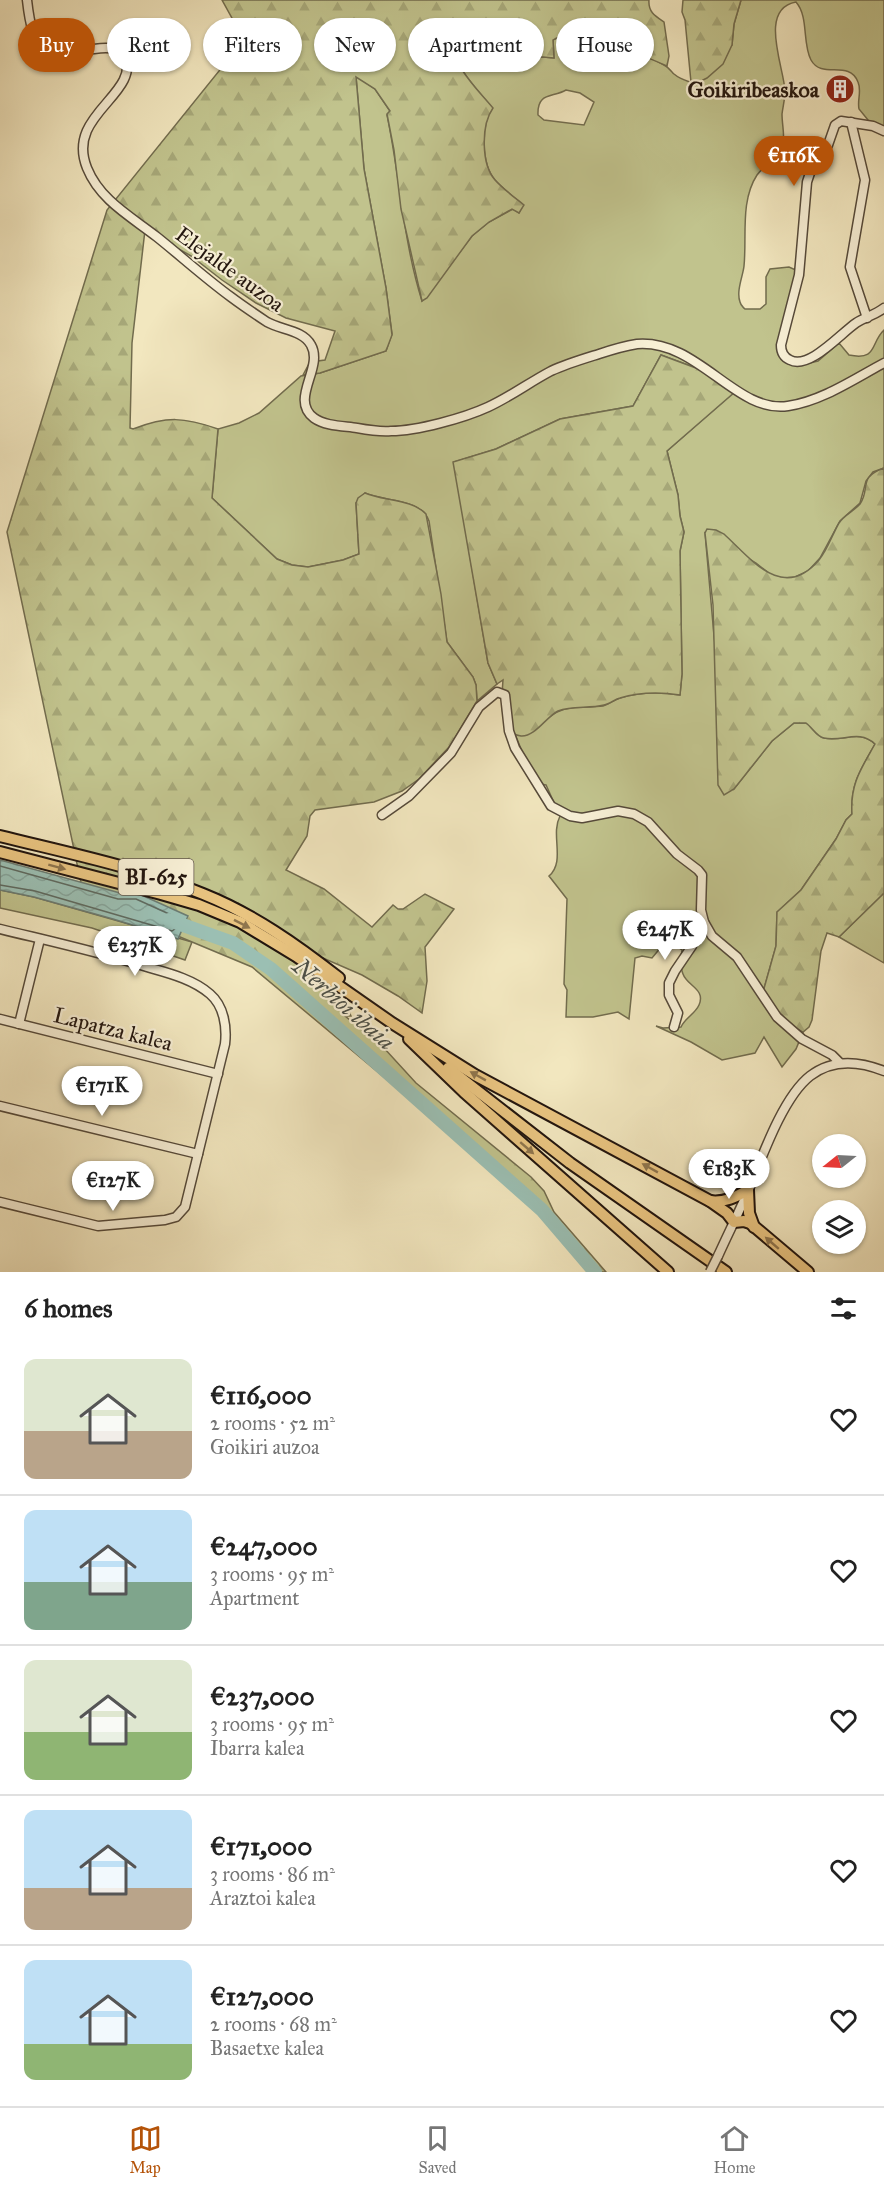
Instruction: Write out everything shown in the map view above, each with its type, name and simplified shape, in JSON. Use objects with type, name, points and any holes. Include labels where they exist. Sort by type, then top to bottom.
[{"type":"main road","name":"BI-625","points":[[0,836],[167,881],[224,903],[262,923],[301,948],[354,989],[392,1023]]},
{"type":"main road","name":"BI-625","points":[[0,852],[161,894],[198,905],[240,922],[296,956],[392,1023],[570,1163],[726,1272]]},
{"type":"main road","points":[[392,1023],[475,1075],[710,1201],[727,1213],[734,1222],[744,1221],[808,1272]]},
{"type":"main road","points":[[392,1023],[464,1092],[668,1272]]},
{"type":"main road","points":[[710,1201],[731,1199],[748,1190],[749,1210],[754,1227]]},
{"type":"street","name":"Elejalde auzoa","points":[[27,0],[32,32],[43,47],[51,51],[110,47],[125,55],[129,63],[128,71],[116,92],[88,126],[84,136],[82,147],[85,164],[100,193],[250,311],[271,324],[305,337],[313,349],[315,358],[304,394],[305,403],[312,416],[318,420],[333,425],[388,432],[436,423],[488,407],[553,370],[622,347],[638,344],[656,345],[683,354],[743,395],[760,403],[784,407],[808,402],[884,363]]},
{"type":"street","points":[[884,131],[873,126],[841,121],[836,125],[828,145],[812,167],[807,182],[799,275],[781,345],[782,352],[785,357],[800,363],[810,359],[857,322],[875,315],[884,308]]},
{"type":"street","points":[[851,122],[865,180],[850,267],[867,318]]},
{"type":"street","points":[[382,815],[409,796],[451,753],[479,706],[497,692],[505,695],[509,731],[515,748],[551,806],[570,816],[582,818],[618,811],[634,814],[648,822],[677,854],[702,875],[701,910],[704,922],[712,936],[737,957],[777,1017],[802,1039],[832,1054],[840,1063]]},
{"type":"street","points":[[674,1027],[678,1013],[670,998],[669,983],[692,946],[696,926],[704,922]]},
{"type":"street","points":[[0,929],[187,980],[211,995],[220,1006],[227,1031],[185,1207],[176,1217],[98,1226],[0,1202]]},
{"type":"street","points":[[19,1024],[40,939]]},
{"type":"street","name":"Lapatza kalea","points":[[0,1019],[218,1074]]},
{"type":"street","points":[[710,1272],[775,1128],[795,1090],[820,1069],[840,1063],[861,1063],[884,1071]]},
{"type":"street","points":[[0,1106],[198,1154]]},
{"type":"green space","points":[[222,0],[649,0],[651,11],[664,22],[669,56],[667,66],[654,61],[654,18],[556,18],[556,39],[553,40],[554,58],[544,57],[544,18],[408,18],[408,72],[464,72],[493,108],[486,124],[484,144],[490,173],[505,190],[524,205],[519,213],[512,209],[489,222],[472,236],[427,298],[422,301],[401,209],[387,114],[390,111],[375,89],[356,77],[364,169],[386,288],[392,335],[386,351],[320,373],[303,375],[310,362],[325,360],[335,331],[286,318],[256,303],[191,256],[145,230],[132,343],[130,428],[166,420],[185,420],[218,429],[212,498],[277,559],[292,565],[308,567],[343,560],[359,554],[356,503],[358,498],[365,493],[405,503],[426,514],[441,594],[447,642],[473,677],[477,701],[450,746],[419,779],[402,791],[374,802],[315,810],[310,816],[307,836],[286,870],[324,889],[372,927],[393,905],[398,909],[403,909],[425,894],[454,909],[425,947],[427,981],[422,1013],[362,975],[323,958],[313,960],[316,968],[343,1001],[351,1016],[345,1016],[384,1048],[416,1083],[531,1177],[544,1191],[554,1212],[606,1272],[590,1272],[512,1184],[252,967],[84,897],[7,532],[107,210],[218,72],[302,72],[302,18],[232,18]]},
{"type":"green space","points":[[683,0],[741,0],[734,24],[732,45],[723,64],[707,78],[695,84],[691,82],[685,20],[682,12]]},
{"type":"green space","points":[[741,0],[884,0],[884,133],[859,109],[859,85],[854,75],[842,70],[822,69],[811,60],[803,15],[796,2],[785,7],[778,15],[776,40],[785,91],[782,114],[783,146],[779,156],[757,175],[748,196],[744,266],[739,298],[745,309],[760,309],[766,304],[766,277],[770,269],[789,267],[798,271],[779,353],[801,365],[818,361],[839,343],[849,355],[865,355],[872,350],[884,330],[884,468],[873,472],[866,481],[860,503],[840,521],[820,558],[808,571],[795,577],[781,578],[771,575],[756,563],[705,533],[714,636],[734,789],[772,741],[794,723],[806,723],[824,738],[863,737],[875,744],[855,785],[852,814],[801,890],[777,912],[776,946],[763,992],[783,1021],[803,1032],[796,1049],[782,1067],[764,1037],[755,1053],[722,1060],[691,1042],[656,1026],[681,1027],[699,1005],[698,991],[683,974],[682,950],[673,944],[662,946],[652,958],[642,956],[635,958],[629,1019],[618,1012],[593,1017],[566,1017],[567,990],[564,984],[567,899],[549,876],[556,863],[556,831],[560,816],[546,785],[540,784],[525,759],[515,734],[527,734],[551,715],[568,708],[603,706],[620,698],[642,694],[680,695],[682,674],[680,551],[684,532],[667,451],[735,391],[712,374],[661,355],[633,406],[560,419],[496,449],[454,462],[488,663],[497,684],[477,701],[473,677],[447,642],[429,521],[418,508],[411,504],[365,493],[356,503],[359,554],[343,560],[308,567],[292,565],[277,559],[212,498],[218,429],[239,423],[259,413],[301,376],[320,373],[386,351],[392,334],[364,169],[356,76],[375,89],[390,111],[387,115],[406,232],[422,301],[472,236],[489,222],[513,209],[519,213],[523,205],[490,173],[485,155],[484,134],[492,108],[464,72],[544,72],[544,57],[554,58],[553,40],[556,39],[556,72],[654,72],[654,60],[679,78],[695,84],[732,45],[734,24]],"holes":[[[566,90],[580,93],[594,102],[584,125],[544,120],[538,115],[538,108],[543,99]]]},
{"type":"green space","points":[[661,355],[712,374],[736,391],[667,451],[684,532],[680,551],[682,674],[680,695],[642,694],[627,696],[604,705],[564,709],[558,711],[531,733],[521,736],[513,733],[504,721],[503,680],[497,684],[488,663],[453,462],[496,449],[560,419],[633,406]]},
{"type":"green space","points":[[884,468],[884,893],[839,937],[827,933],[821,951],[812,1020],[803,1032],[783,1022],[763,992],[776,946],[777,912],[801,890],[852,814],[855,785],[875,744],[863,737],[824,738],[806,723],[794,723],[772,741],[734,789],[724,795],[718,785],[713,605],[705,533],[707,529],[724,534],[757,565],[768,572],[781,577],[793,577],[806,572],[819,560],[839,523],[860,504],[867,480]]},
{"type":"green space","points":[[0,890],[34,897],[192,942],[185,960],[92,928],[0,908]]},
{"type":"green space","points":[[884,893],[884,963],[839,937]]},
{"type":"water","points":[[0,860],[120,893],[137,893],[188,916],[178,939],[34,897],[0,890]]},
{"type":"waterway","name":"Nerbioi ibaia","points":[[169,920],[233,943],[271,969],[542,1210],[595,1272]]},
{"type":"place","name":"Goikiribeaskoa","points":[[840,89]]}]
